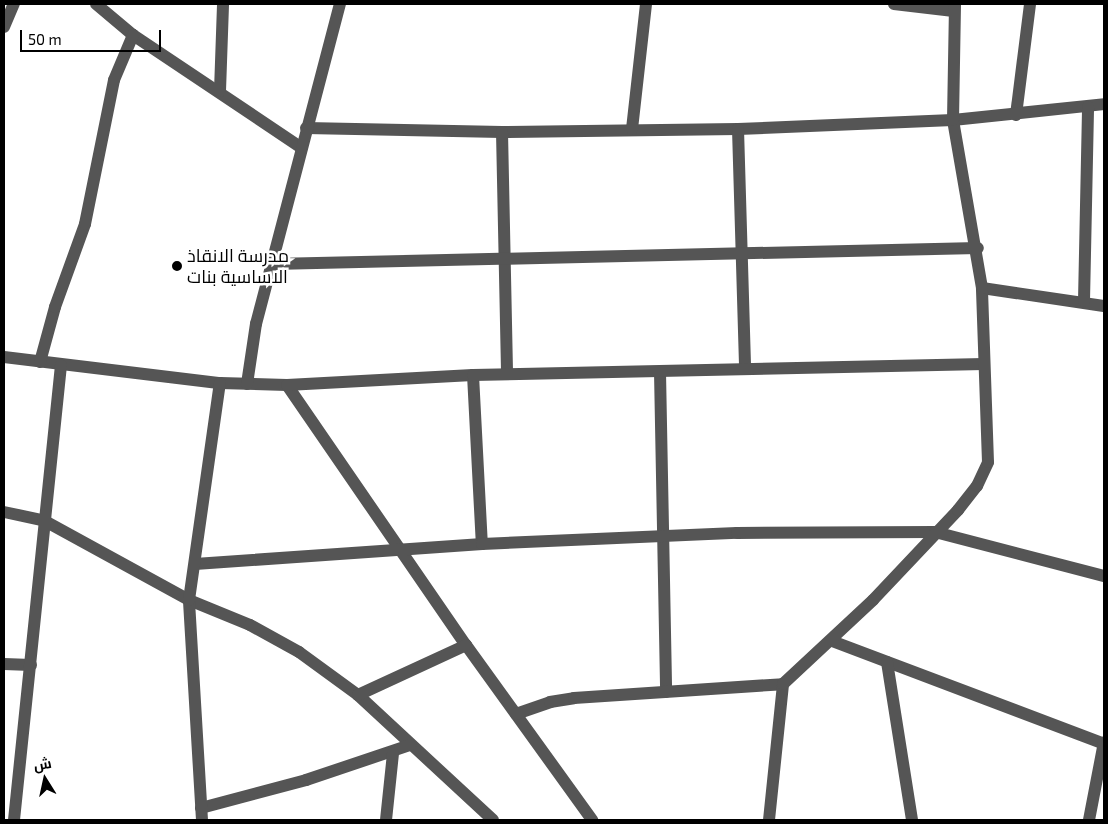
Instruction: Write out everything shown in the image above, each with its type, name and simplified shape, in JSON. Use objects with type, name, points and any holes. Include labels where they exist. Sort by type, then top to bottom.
[{"type":"street","points":[[4,27],[14,4]]},
{"type":"street","points":[[96,4],[133,35],[220,91],[302,148]]},
{"type":"street","points":[[220,91],[223,4]]},
{"type":"street","points":[[247,384],[254,332],[340,4]]},
{"type":"street","points":[[632,130],[646,4]]},
{"type":"street","points":[[516,714],[550,702],[783,684],[832,641],[977,486],[988,462],[982,288],[978,248],[953,120],[954,8],[894,4]]},
{"type":"street","points":[[1016,115],[1030,4]]},
{"type":"street","points":[[40,362],[87,217],[114,80],[133,35]]},
{"type":"street","points":[[306,128],[502,132],[738,129],[953,120],[1016,115],[1104,104]]},
{"type":"street","points":[[1084,302],[1088,107]]},
{"type":"street","points":[[738,129],[744,253],[745,368]]},
{"type":"street","points":[[502,132],[506,374]]},
{"type":"street","points":[[273,264],[503,257],[978,248]]},
{"type":"street","points":[[982,288],[1104,306]]},
{"type":"street","points":[[4,357],[220,383],[287,385],[506,374],[984,364]]},
{"type":"street","points":[[14,820],[31,666],[43,520],[61,365]]},
{"type":"street","points":[[660,372],[666,692]]},
{"type":"street","points":[[473,375],[482,544]]},
{"type":"street","points":[[220,383],[189,600],[202,814],[393,753],[410,745]]},
{"type":"street","points":[[287,385],[466,645],[592,820]]},
{"type":"street","points":[[4,512],[43,520],[189,600],[250,624],[300,652],[358,695],[493,820]]},
{"type":"street","points":[[195,564],[400,548],[663,536],[934,532],[1104,576]]},
{"type":"street","points":[[832,641],[1104,744],[1088,820]]},
{"type":"street","points":[[358,695],[466,645]]},
{"type":"street","points":[[887,662],[912,820]]},
{"type":"street","points":[[4,664],[31,666]]},
{"type":"street","points":[[769,820],[783,684]]},
{"type":"street","points":[[386,820],[393,753]]},
{"type":"place","name":"مدرسة الانقاذ الاساسية بنات","points":[[177,266]]}]
